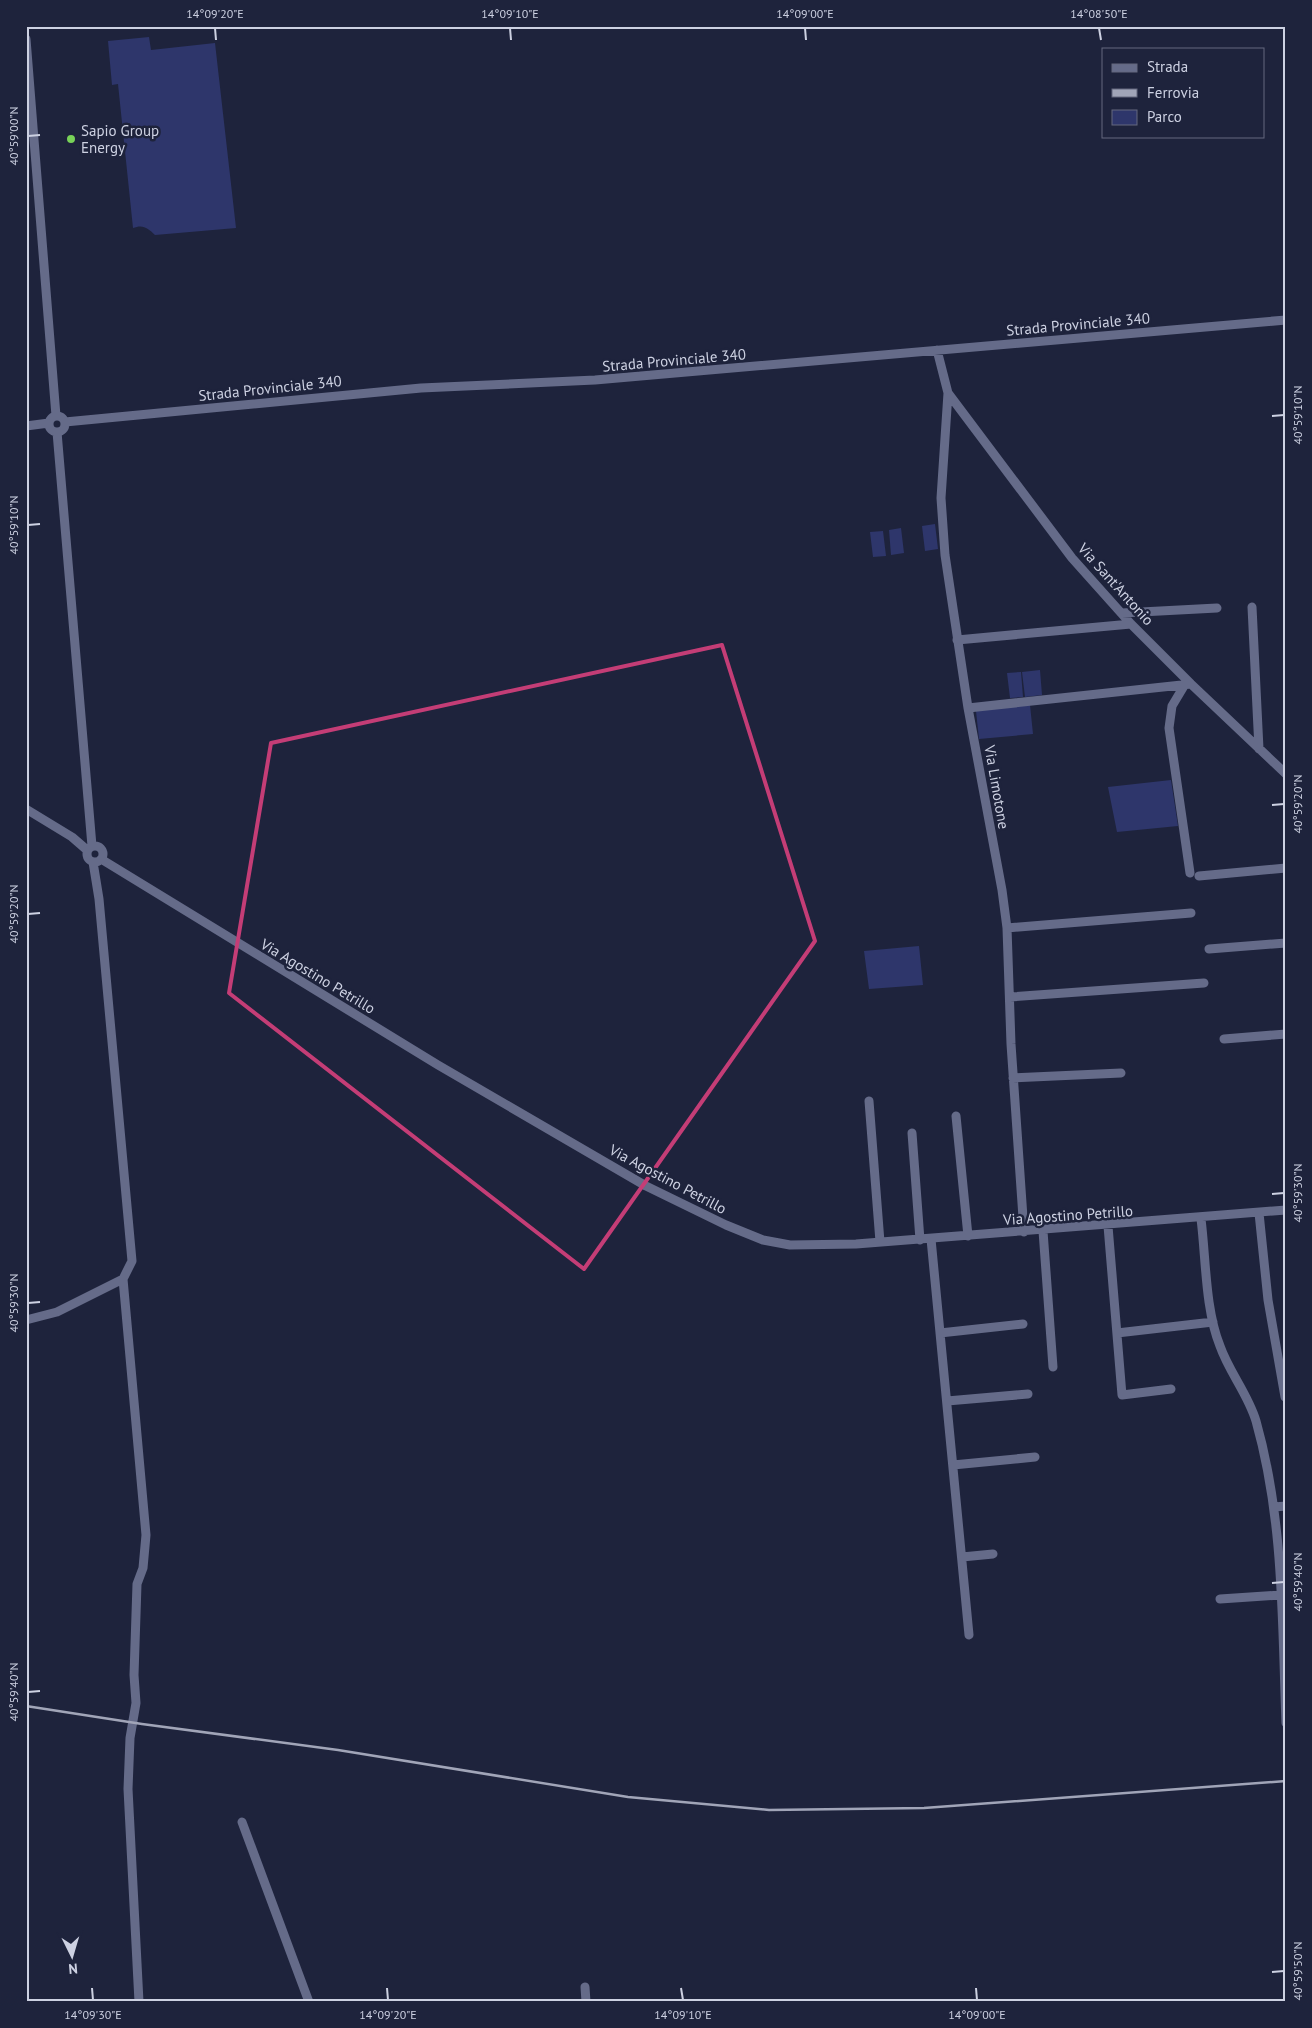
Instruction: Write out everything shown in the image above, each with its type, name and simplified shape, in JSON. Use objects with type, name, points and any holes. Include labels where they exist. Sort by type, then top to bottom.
[{"type":"street","points":[[26,39],[56,416],[49,423],[26,426]]},
{"type":"street","name":"Strada Provinciale 340","points":[[65,422],[421,388],[595,380],[1286,320]]},
{"type":"street","name":"Via Limotone","points":[[937,350],[948,392],[940,498],[945,555],[968,708],[1002,890],[1007,928],[1013,1078],[1024,1232]]},
{"type":"street","name":"Via Sant'Antonio","points":[[948,392],[1072,558],[1187,685],[1286,774]]},
{"type":"street","points":[[56,416],[62,417],[65,422],[63,429],[57,432]]},
{"type":"street","points":[[49,423],[52,430],[57,432]]},
{"type":"street","points":[[57,432],[90,848],[87,857],[97,860]]},
{"type":"street","points":[[1252,607],[1260,749]]},
{"type":"street","points":[[1122,613],[1217,608]]},
{"type":"street","points":[[957,640],[1131,624]]},
{"type":"street","points":[[968,708],[1187,685]]},
{"type":"street","points":[[1187,685],[1172,706],[1169,728],[1194,874],[1286,868]]},
{"type":"street","points":[[26,809],[90,848],[101,848],[103,852],[97,860],[99,899],[132,1261],[123,1279],[146,1535],[143,1568],[137,1584],[134,1675],[136,1702],[130,1738],[128,1790],[139,2002]]},
{"type":"street","name":"Via Agostino Petrillo","points":[[97,860],[113,866],[438,1065],[646,1186],[726,1225],[763,1240],[790,1244],[920,1240],[1201,1219],[1286,1210]]},
{"type":"street","points":[[1007,928],[1191,913]]},
{"type":"street","points":[[1209,949],[1286,943]]},
{"type":"street","points":[[1010,997],[1204,982]]},
{"type":"street","points":[[1224,1040],[1286,1034]]},
{"type":"street","points":[[1013,1078],[1121,1073]]},
{"type":"street","points":[[869,1101],[880,1242]]},
{"type":"street","points":[[956,1116],[968,1236]]},
{"type":"street","points":[[912,1134],[920,1240]]},
{"type":"street","points":[[1259,1213],[1268,1300],[1284,1397]]},
{"type":"street","points":[[1201,1219],[1213,1322],[1220,1347],[1256,1420],[1274,1507],[1281,1595],[1286,1723]]},
{"type":"street","points":[[1108,1226],[1122,1395],[1171,1389]]},
{"type":"street","points":[[1044,1231],[1053,1367]]},
{"type":"street","points":[[932,1239],[970,1635]]},
{"type":"street","points":[[26,1320],[57,1312],[123,1279]]},
{"type":"street","points":[[1117,1333],[1213,1322]]},
{"type":"street","points":[[940,1333],[1023,1324]]},
{"type":"street","points":[[947,1401],[1028,1394]]},
{"type":"street","points":[[953,1465],[1035,1457]]},
{"type":"street","points":[[1274,1507],[1286,1506]]},
{"type":"street","points":[[962,1557],[993,1554]]},
{"type":"street","points":[[1220,1599],[1281,1595]]},
{"type":"street","points":[[242,1822],[309,2002]]},
{"type":"street","points":[[585,1988],[586,2002]]},
{"type":"highlighted area","points":[[722,645],[815,941],[584,1269],[229,993],[271,743]]},
{"type":"green space","points":[[149,37],[151,50],[215,43],[236,228],[155,235],[145,227],[133,228],[118,84],[112,85],[108,41]]},
{"type":"green space","points":[[935,524],[938,549],[925,551],[922,526]]},
{"type":"green space","points":[[901,528],[904,553],[891,555],[889,530]]},
{"type":"green space","points":[[883,531],[886,556],[873,557],[870,532]]},
{"type":"green space","points":[[1040,670],[1042,695],[1025,697],[1022,672]]},
{"type":"green space","points":[[1021,672],[1023,697],[1010,698],[1007,673]]},
{"type":"green space","points":[[1030,705],[1033,734],[979,739],[976,711]]},
{"type":"green space","points":[[1171,780],[1178,826],[1117,832],[1108,787]]},
{"type":"green space","points":[[919,946],[923,985],[869,989],[864,951]]},
{"type":"railway","points":[[26,1706],[142,1724],[338,1750],[628,1797],[769,1810],[924,1808],[1286,1781]]},
{"type":"place","name":"Sapio Group Energy","points":[[71,139]]}]
